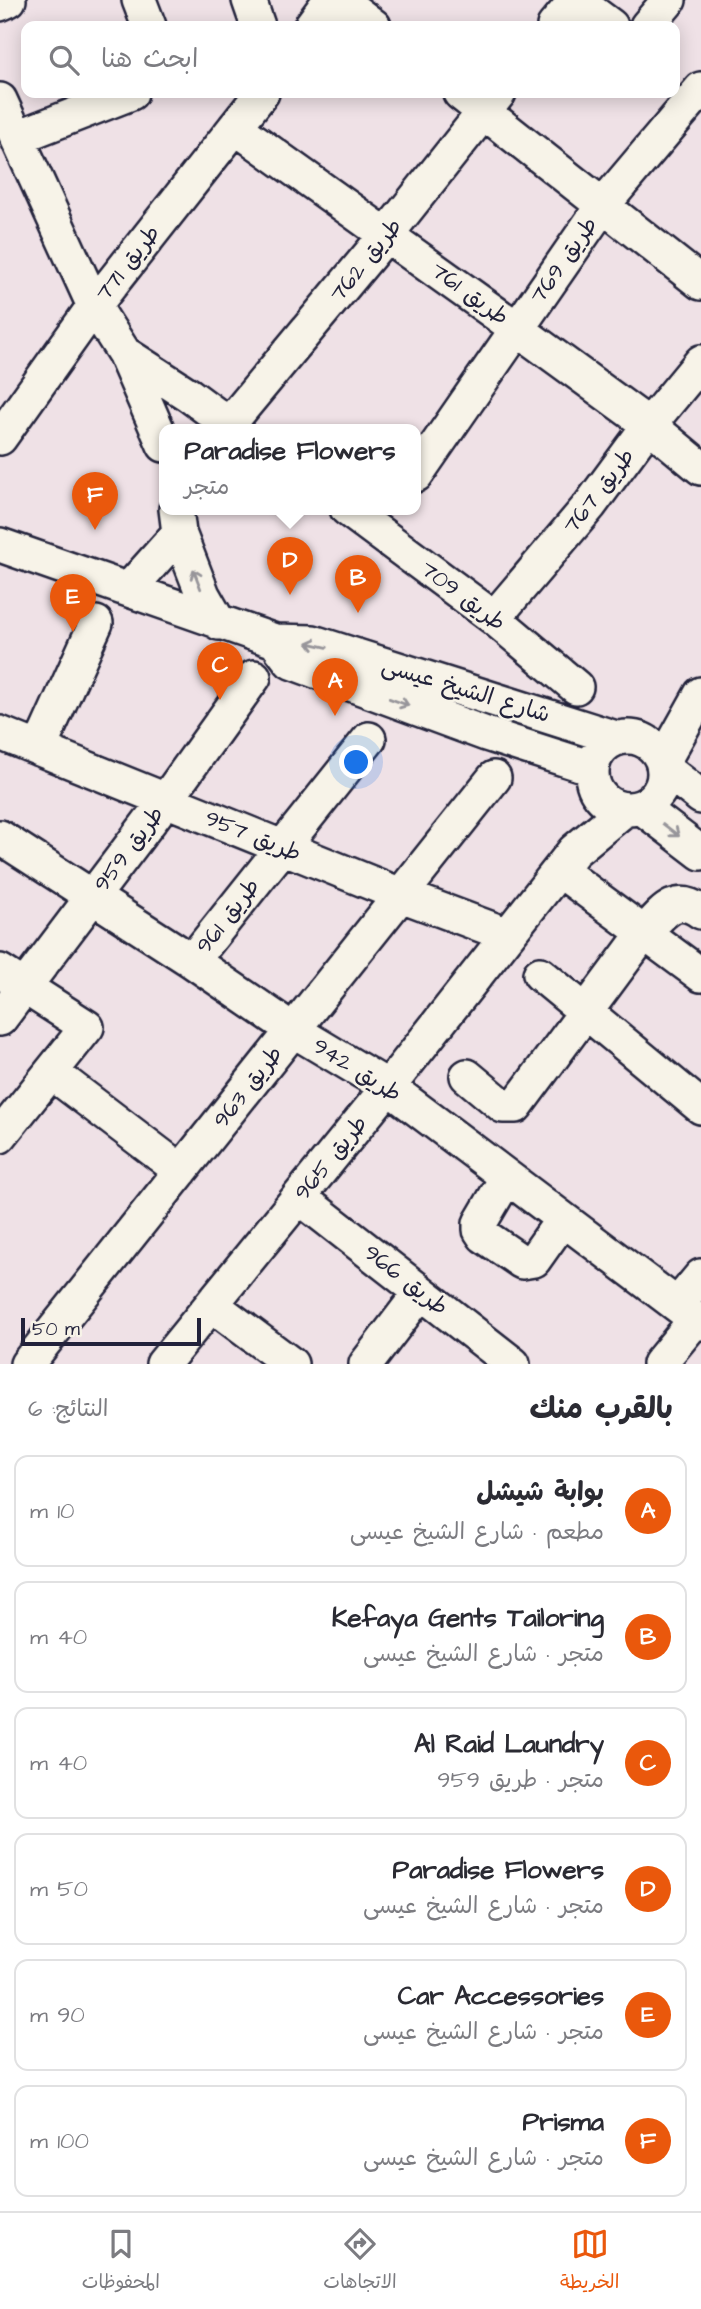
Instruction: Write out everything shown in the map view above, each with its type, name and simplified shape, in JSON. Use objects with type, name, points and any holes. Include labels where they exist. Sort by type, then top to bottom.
[{"type":"street","points":[[0,4],[9,0]]},
{"type":"street","points":[[139,0],[147,21]]},
{"type":"street","points":[[249,0],[256,21]]},
{"type":"street","points":[[315,21],[330,0]]},
{"type":"street","points":[[340,0],[367,21]]},
{"type":"street","points":[[558,21],[576,0],[604,21]]},
{"type":"street","points":[[651,21],[669,0]]},
{"type":"street","name":"طريق 769","points":[[421,468],[603,205],[693,90]]},
{"type":"street","points":[[18,137],[118,98]]},
{"type":"street","name":"طريق 771","points":[[0,438],[94,306],[258,98]]},
{"type":"street","points":[[481,99],[603,205],[701,283]]},
{"type":"street","name":"طريق 762","points":[[234,424],[387,234],[481,99]]},
{"type":"street","points":[[0,100],[94,306],[124,353],[159,434]]},
{"type":"street","name":"طريق 761","points":[[235,127],[649,425],[701,468]]},
{"type":"street","points":[[124,353],[228,424]]},
{"type":"street","name":"طريق 767","points":[[494,618],[590,505],[649,425],[701,362]]},
{"type":"street","name":"طريق 709","points":[[368,515],[385,520],[576,687]]},
{"type":"street","points":[[129,589],[178,521]]},
{"type":"street","points":[[178,521],[203,595],[219,623]]},
{"type":"street","name":"شارع الشيخ عيسى","points":[[0,545],[275,641],[313,642],[628,738]]},
{"type":"street","points":[[38,749],[96,623]]},
{"type":"street","name":"شارع الشيخ عيسى","points":[[275,641],[291,662],[486,734],[593,779]]},
{"type":"street","name":"طريق 959","points":[[0,1019],[13,979],[93,897],[254,677]]},
{"type":"street","points":[[628,738],[650,743],[658,751],[664,765],[664,781],[660,792],[652,801],[633,808],[613,806],[602,799],[593,779],[600,750],[628,738],[701,694]]},
{"type":"street","points":[[664,765],[701,694]]},
{"type":"street","name":"طريق 957","points":[[0,733],[401,895],[508,935]]},
{"type":"street","name":"طريق 961","points":[[192,961],[369,739]]},
{"type":"street","points":[[664,765],[701,797]]},
{"type":"street","name":"طريق 963","points":[[27,1364],[494,778]]},
{"type":"street","name":"طريق 965","points":[[567,860],[593,779]]},
{"type":"street","points":[[633,808],[701,853]]},
{"type":"street","name":"طريق 965","points":[[163,1364],[388,1087],[567,860],[633,808]]},
{"type":"street","name":"طريق 942","points":[[0,837],[293,1030],[388,1087],[691,1316]]},
{"type":"street","points":[[567,860],[644,933],[701,975]]},
{"type":"street","points":[[467,1076],[503,1106],[516,1105],[644,933],[665,911],[678,903],[693,906],[701,912]]},
{"type":"street","points":[[540,974],[701,1107]]},
{"type":"street","points":[[0,1136],[87,1027],[13,979]]},
{"type":"street","points":[[51,1072],[181,1171]]},
{"type":"street","points":[[507,1177],[480,1223],[484,1236],[522,1262],[528,1262],[534,1260],[563,1219]]},
{"type":"street","name":"طريق 966","points":[[299,1197],[421,1292],[478,1353],[513,1364]]},
{"type":"street","points":[[659,1364],[691,1316],[701,1276]]},
{"type":"street","points":[[366,1364],[421,1292]]},
{"type":"street","points":[[212,1304],[291,1364]]},
{"type":"place","name":"Prisma","points":[[95,530]]},
{"type":"place","name":"Paradise Flowers","points":[[290,595]]},
{"type":"place","name":"Kefaya Gents Tailoring","points":[[358,613]]},
{"type":"place","name":"Car Accessories","points":[[73,632]]},
{"type":"place","name":"Al Raid Laundry","points":[[220,700]]},
{"type":"place","name":"بوابة شيشل","points":[[335,716]]}]
